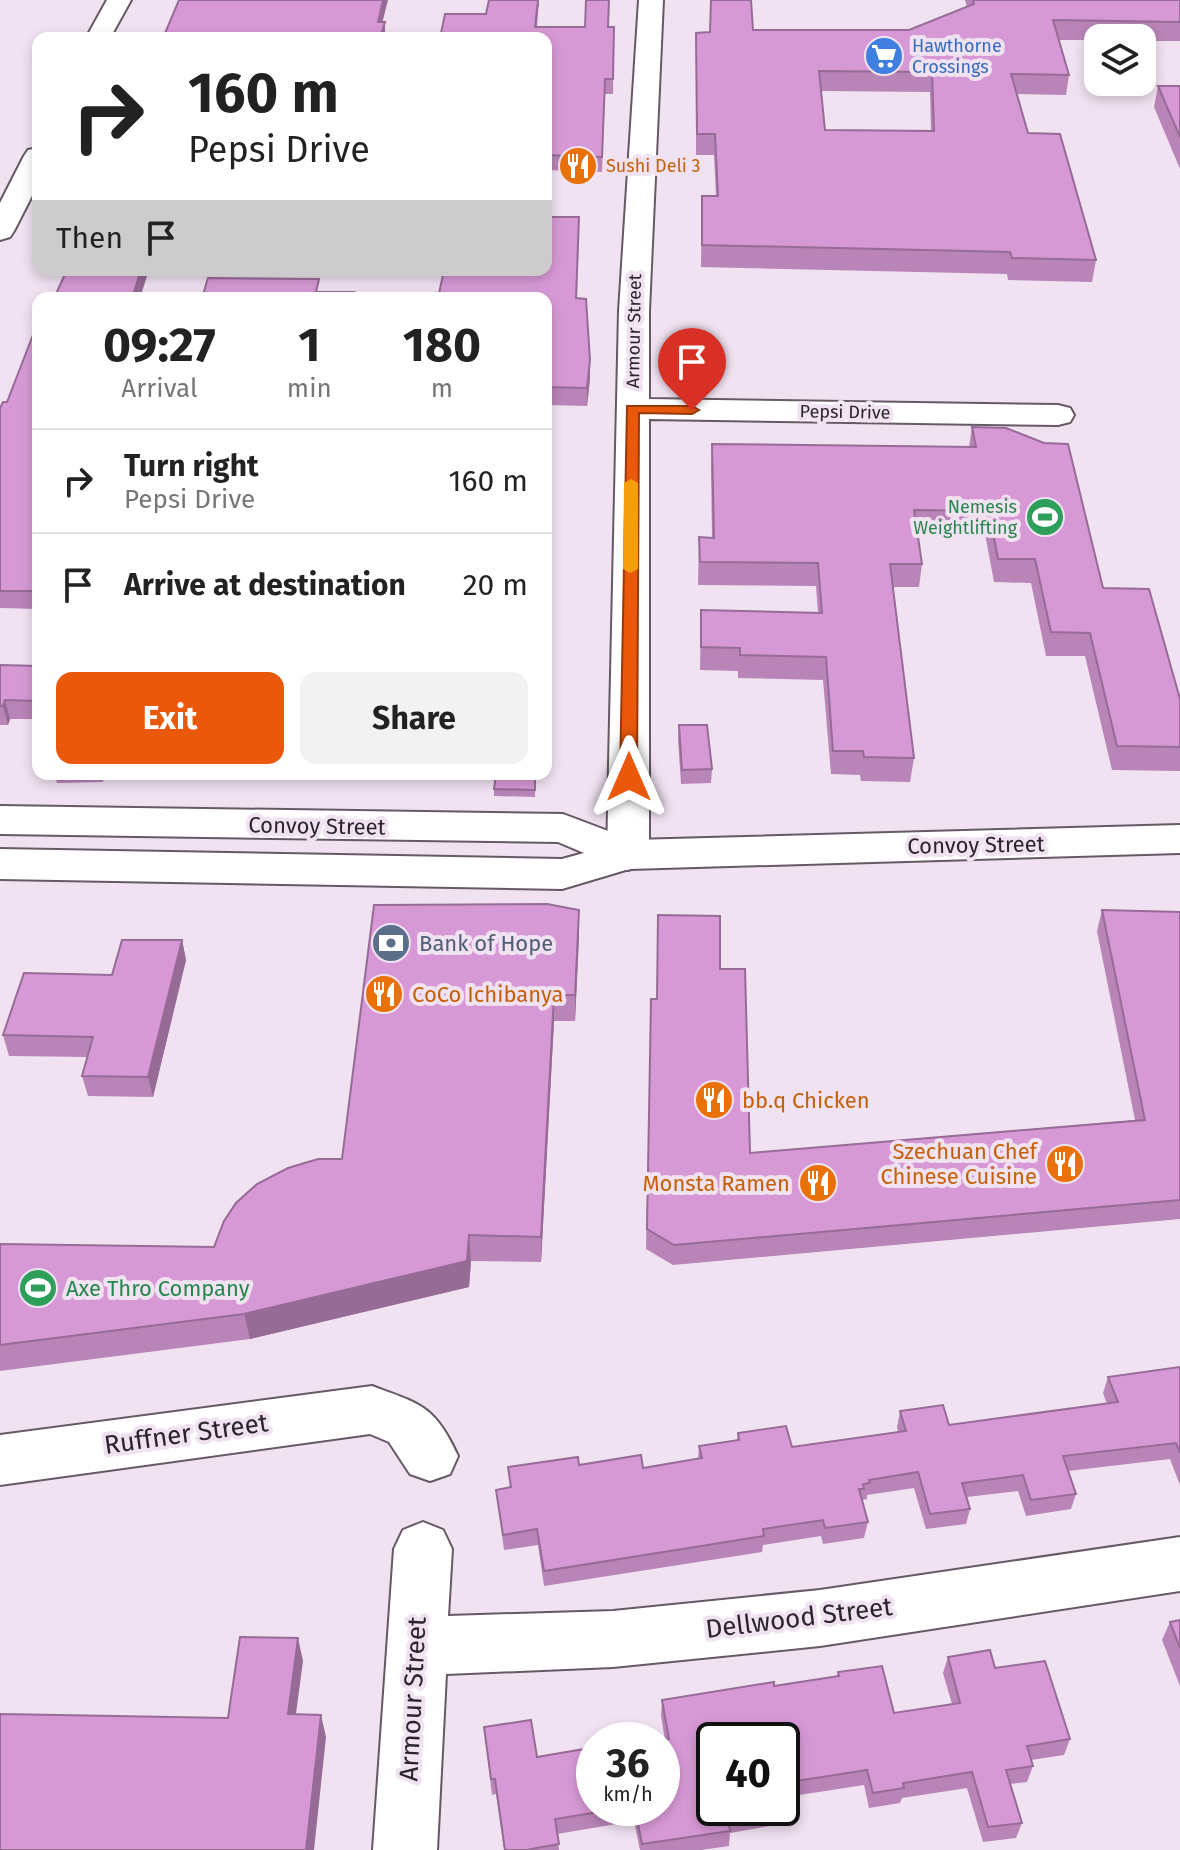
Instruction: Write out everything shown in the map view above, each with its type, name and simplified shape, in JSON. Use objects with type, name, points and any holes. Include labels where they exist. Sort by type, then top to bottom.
[{"type":"street","name":"Armour Street","points":[[628,855],[637,222],[651,0]]},
{"type":"street","points":[[101,32],[117,1]]},
{"type":"street","points":[[0,231],[32,168]]},
{"type":"street","name":"Pepsi Drive","points":[[632,409],[1058,415]]},
{"type":"street","name":"Convoy Street","points":[[0,820],[563,828],[628,855]]},
{"type":"street","name":"Convoy Street","points":[[0,864],[562,874],[628,855],[1180,839]]},
{"type":"street","name":"Ruffner Street","points":[[0,1460],[372,1410],[408,1425],[430,1456]]},
{"type":"street","name":"Armour Street","points":[[405,1850],[423,1549]]},
{"type":"street","name":"Dellwood Street","points":[[416,1646],[613,1639],[804,1619],[1180,1564]]},
{"type":"building","points":[[179,0],[383,0],[378,22],[385,22],[382,32],[166,32]]},
{"type":"building","points":[[489,0],[538,0],[535,27],[585,27],[586,0],[609,0],[608,27],[614,27],[613,79],[605,79],[602,157],[552,155],[552,32],[441,32],[445,14],[486,14]]},
{"type":"building","points":[[711,0],[751,0],[753,30],[909,30],[974,4],[973,0],[1180,0],[1180,22],[1053,20],[1069,75],[1011,74],[1028,133],[1060,134],[1096,260],[1012,258],[1010,252],[702,245],[702,196],[718,196],[715,134],[697,134],[696,33],[710,32]],"holes":[[[819,71],[932,72],[934,131],[825,130]]]},
{"type":"building","points":[[1158,86],[1180,86],[1180,137]]},
{"type":"building","points":[[552,217],[579,217],[576,298],[586,299],[590,360],[587,388],[552,387],[552,292],[439,292],[443,276],[552,276]]},
{"type":"building","points":[[64,276],[139,276],[134,292],[57,292]]},
{"type":"building","points":[[208,278],[319,279],[316,292],[204,292]]},
{"type":"building","points":[[32,337],[32,591],[0,591],[0,408],[3,402],[7,402]]},
{"type":"building","points":[[972,427],[1006,428],[1044,443],[1068,444],[1103,588],[1149,589],[1180,699],[1180,747],[1117,746],[1090,633],[1051,632],[1035,559],[998,559],[989,511],[914,510],[922,564],[890,564],[914,758],[864,757],[863,751],[833,751],[826,657],[740,655],[740,648],[701,647],[701,610],[822,613],[818,563],[700,562],[699,537],[714,538],[712,444],[976,447]]},
{"type":"building","points":[[0,665],[32,666],[32,701],[5,700],[0,706]]},
{"type":"building","points":[[679,725],[707,725],[712,769],[682,770]]},
{"type":"building","points":[[495,780],[535,780],[535,790],[494,789]]},
{"type":"building","points":[[547,904],[579,910],[575,995],[554,995],[541,1237],[469,1235],[467,1261],[244,1314],[0,1345],[0,1244],[214,1247],[224,1221],[236,1203],[257,1184],[288,1168],[318,1159],[342,1159],[374,905]]},
{"type":"building","points":[[1102,910],[1180,912],[1180,1200],[674,1245],[647,1229],[651,999],[657,999],[658,915],[720,916],[720,969],[745,969],[750,1153],[1145,1120]]},
{"type":"building","points":[[122,940],[182,940],[148,1077],[82,1076],[93,1037],[3,1035],[24,973],[112,975]]},
{"type":"building","points":[[1180,1367],[1180,1453],[1176,1443],[1063,1456],[1076,1494],[1031,1500],[1023,1475],[962,1483],[970,1509],[930,1514],[918,1472],[869,1480],[870,1483],[863,1484],[864,1489],[859,1489],[868,1522],[825,1528],[823,1520],[763,1529],[764,1536],[544,1571],[537,1529],[503,1535],[496,1490],[511,1487],[508,1467],[578,1457],[579,1465],[641,1455],[643,1468],[702,1458],[699,1446],[739,1440],[738,1433],[786,1426],[792,1447],[906,1431],[900,1411],[943,1405],[949,1425],[1118,1402],[1108,1377]]},
{"type":"building","points":[[1180,1620],[1180,1648],[1170,1622]]},
{"type":"building","points":[[240,1637],[298,1638],[288,1714],[321,1715],[306,1850],[0,1850],[0,1714],[228,1718]]},
{"type":"building","points":[[990,1650],[995,1668],[1045,1661],[1070,1739],[1027,1746],[1033,1766],[1006,1770],[1022,1823],[988,1827],[972,1772],[903,1783],[904,1788],[873,1793],[867,1770],[800,1780],[800,1722],[696,1722],[696,1826],[729,1826],[730,1831],[642,1844],[638,1826],[680,1826],[680,1722],[666,1722],[662,1700],[774,1682],[774,1686],[839,1676],[838,1672],[882,1666],[894,1713],[960,1703],[948,1657]]},
{"type":"building","points":[[531,1720],[537,1757],[576,1750],[576,1816],[555,1819],[559,1844],[505,1850],[484,1727]]},
{"type":"slow traffic","points":[[630,569],[631,483]]},
{"type":"place","name":"Hawthorne Crossings","points":[[884,56]]},
{"type":"place","name":"Sushi Deli 3","points":[[578,166]]},
{"type":"place","name":"Nemesis Weightlifting","points":[[1045,517]]},
{"type":"place","name":"Bank of Hope","points":[[391,943]]},
{"type":"place","name":"CoCo Ichibanya","points":[[384,994]]},
{"type":"place","name":"bb.q Chicken","points":[[714,1100]]},
{"type":"place","name":"Szechuan Chef Chinese Cuisine","points":[[1065,1164]]},
{"type":"place","name":"Monsta Ramen","points":[[818,1183]]},
{"type":"place","name":"Axe Thro Company","points":[[38,1288]]},
{"type":"route","points":[[629,777],[632,409],[692,410]]}]
